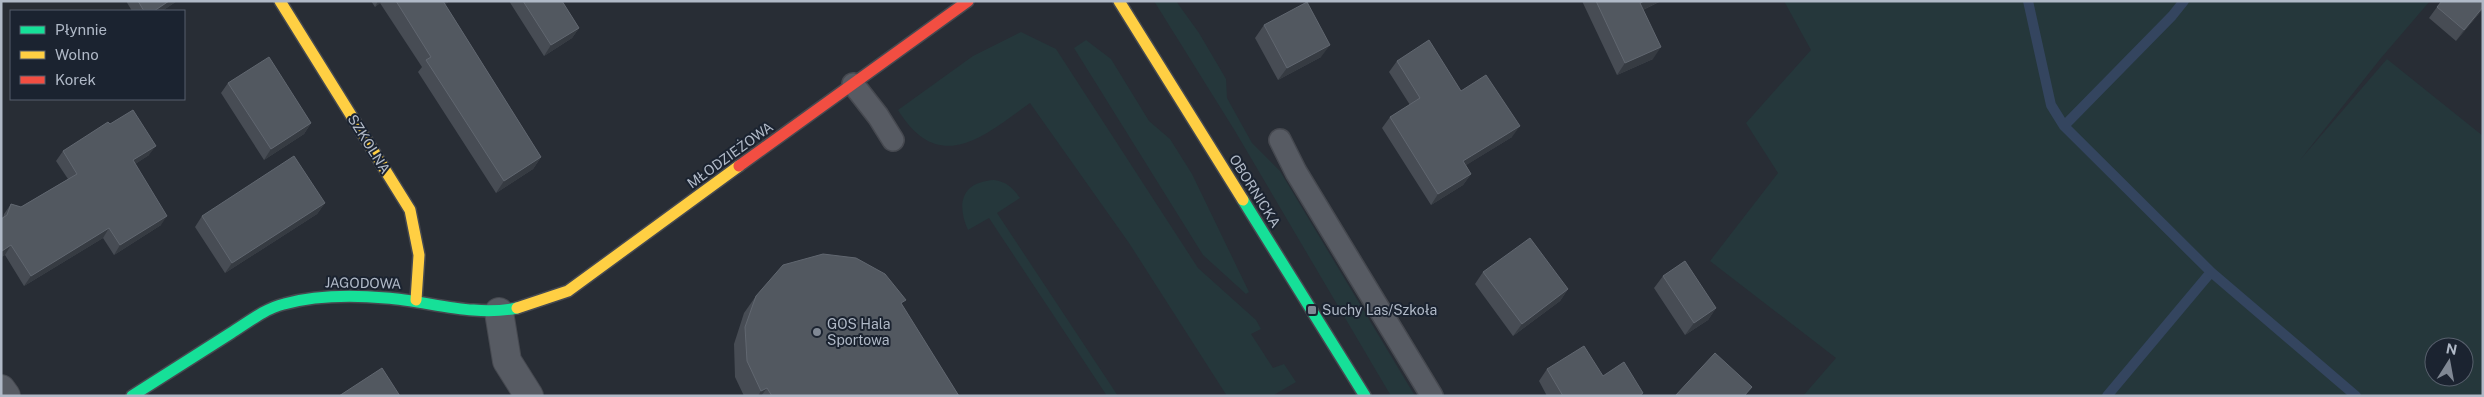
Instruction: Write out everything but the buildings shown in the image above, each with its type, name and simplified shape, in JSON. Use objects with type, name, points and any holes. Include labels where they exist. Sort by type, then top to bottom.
[{"type":"street","name":"SZKOLNA","points":[[280,1],[410,210],[418,231],[420,256],[416,300]]},
{"type":"street","name":"MŁODZIEŻOWA","points":[[499,312],[529,306],[568,291],[899,49],[968,1]]},
{"type":"street","name":"OBORNICKA","points":[[1120,1],[1365,396]]},
{"type":"street","name":"JAGODOWA","points":[[132,396],[249,322],[282,304],[325,296],[347,295],[416,300],[481,312],[499,312]]},
{"type":"street","points":[[499,312],[507,361],[530,396]]},
{"type":"street","points":[[1,388],[6,396]]},
{"type":"lane","points":[[853,84],[878,116],[893,140]]},
{"type":"lane","points":[[1280,140],[1296,172],[1432,396]]},
{"type":"shaded area","points":[[1154,1],[1176,1],[1199,33],[1226,79],[1227,98],[1252,143],[1280,171],[1415,396],[1391,396],[1235,131]]},
{"type":"shaded area","points":[[1784,1],[2430,1],[2381,58],[2300,160],[2387,59],[2483,136],[2483,396],[1803,396],[1836,358],[1710,261],[1778,173],[1746,123],[1811,50]]},
{"type":"shaded area","points":[[1021,32],[1056,49],[1198,268],[1256,320],[1261,329],[1251,334],[1273,368],[1284,364],[1296,382],[1272,396],[1227,396],[1129,243],[1030,103],[978,138],[962,144],[945,146],[929,142],[914,130],[898,110],[973,56]]},
{"type":"shaded area","points":[[1086,40],[1111,59],[1149,121],[1170,139],[1192,174],[1249,292],[1246,294],[1203,255],[1074,48]]},
{"type":"shaded area","points":[[994,180],[1009,186],[1020,198],[997,213],[1118,396],[1107,396],[989,218],[968,230],[962,211],[964,196],[975,185]]},
{"type":"waterway","points":[[2028,1],[2051,105],[2064,126],[2211,272],[2356,396]]},
{"type":"waterway","points":[[2064,126],[2172,16],[2184,1]]},
{"type":"waterway","points":[[2107,396],[2211,272]]},
{"type":"traffic: fast","points":[[1243,200],[1365,396]]},
{"type":"traffic: fast","points":[[132,396],[264,312],[296,301],[334,296],[360,296],[468,310],[484,311],[517,308]]},
{"type":"traffic: slow","points":[[280,1],[410,210],[419,255],[416,300]]},
{"type":"traffic: slow","points":[[1119,1],[1243,200]]},
{"type":"traffic: slow","points":[[517,308],[568,291],[739,166]]},
{"type":"traffic: jam","points":[[739,166],[968,1]]},
{"type":"place","name":"Suchy Las/Szkoła","points":[[1312,310]]},
{"type":"place","name":"GOS Hala Sportowa","points":[[817,332]]}]
